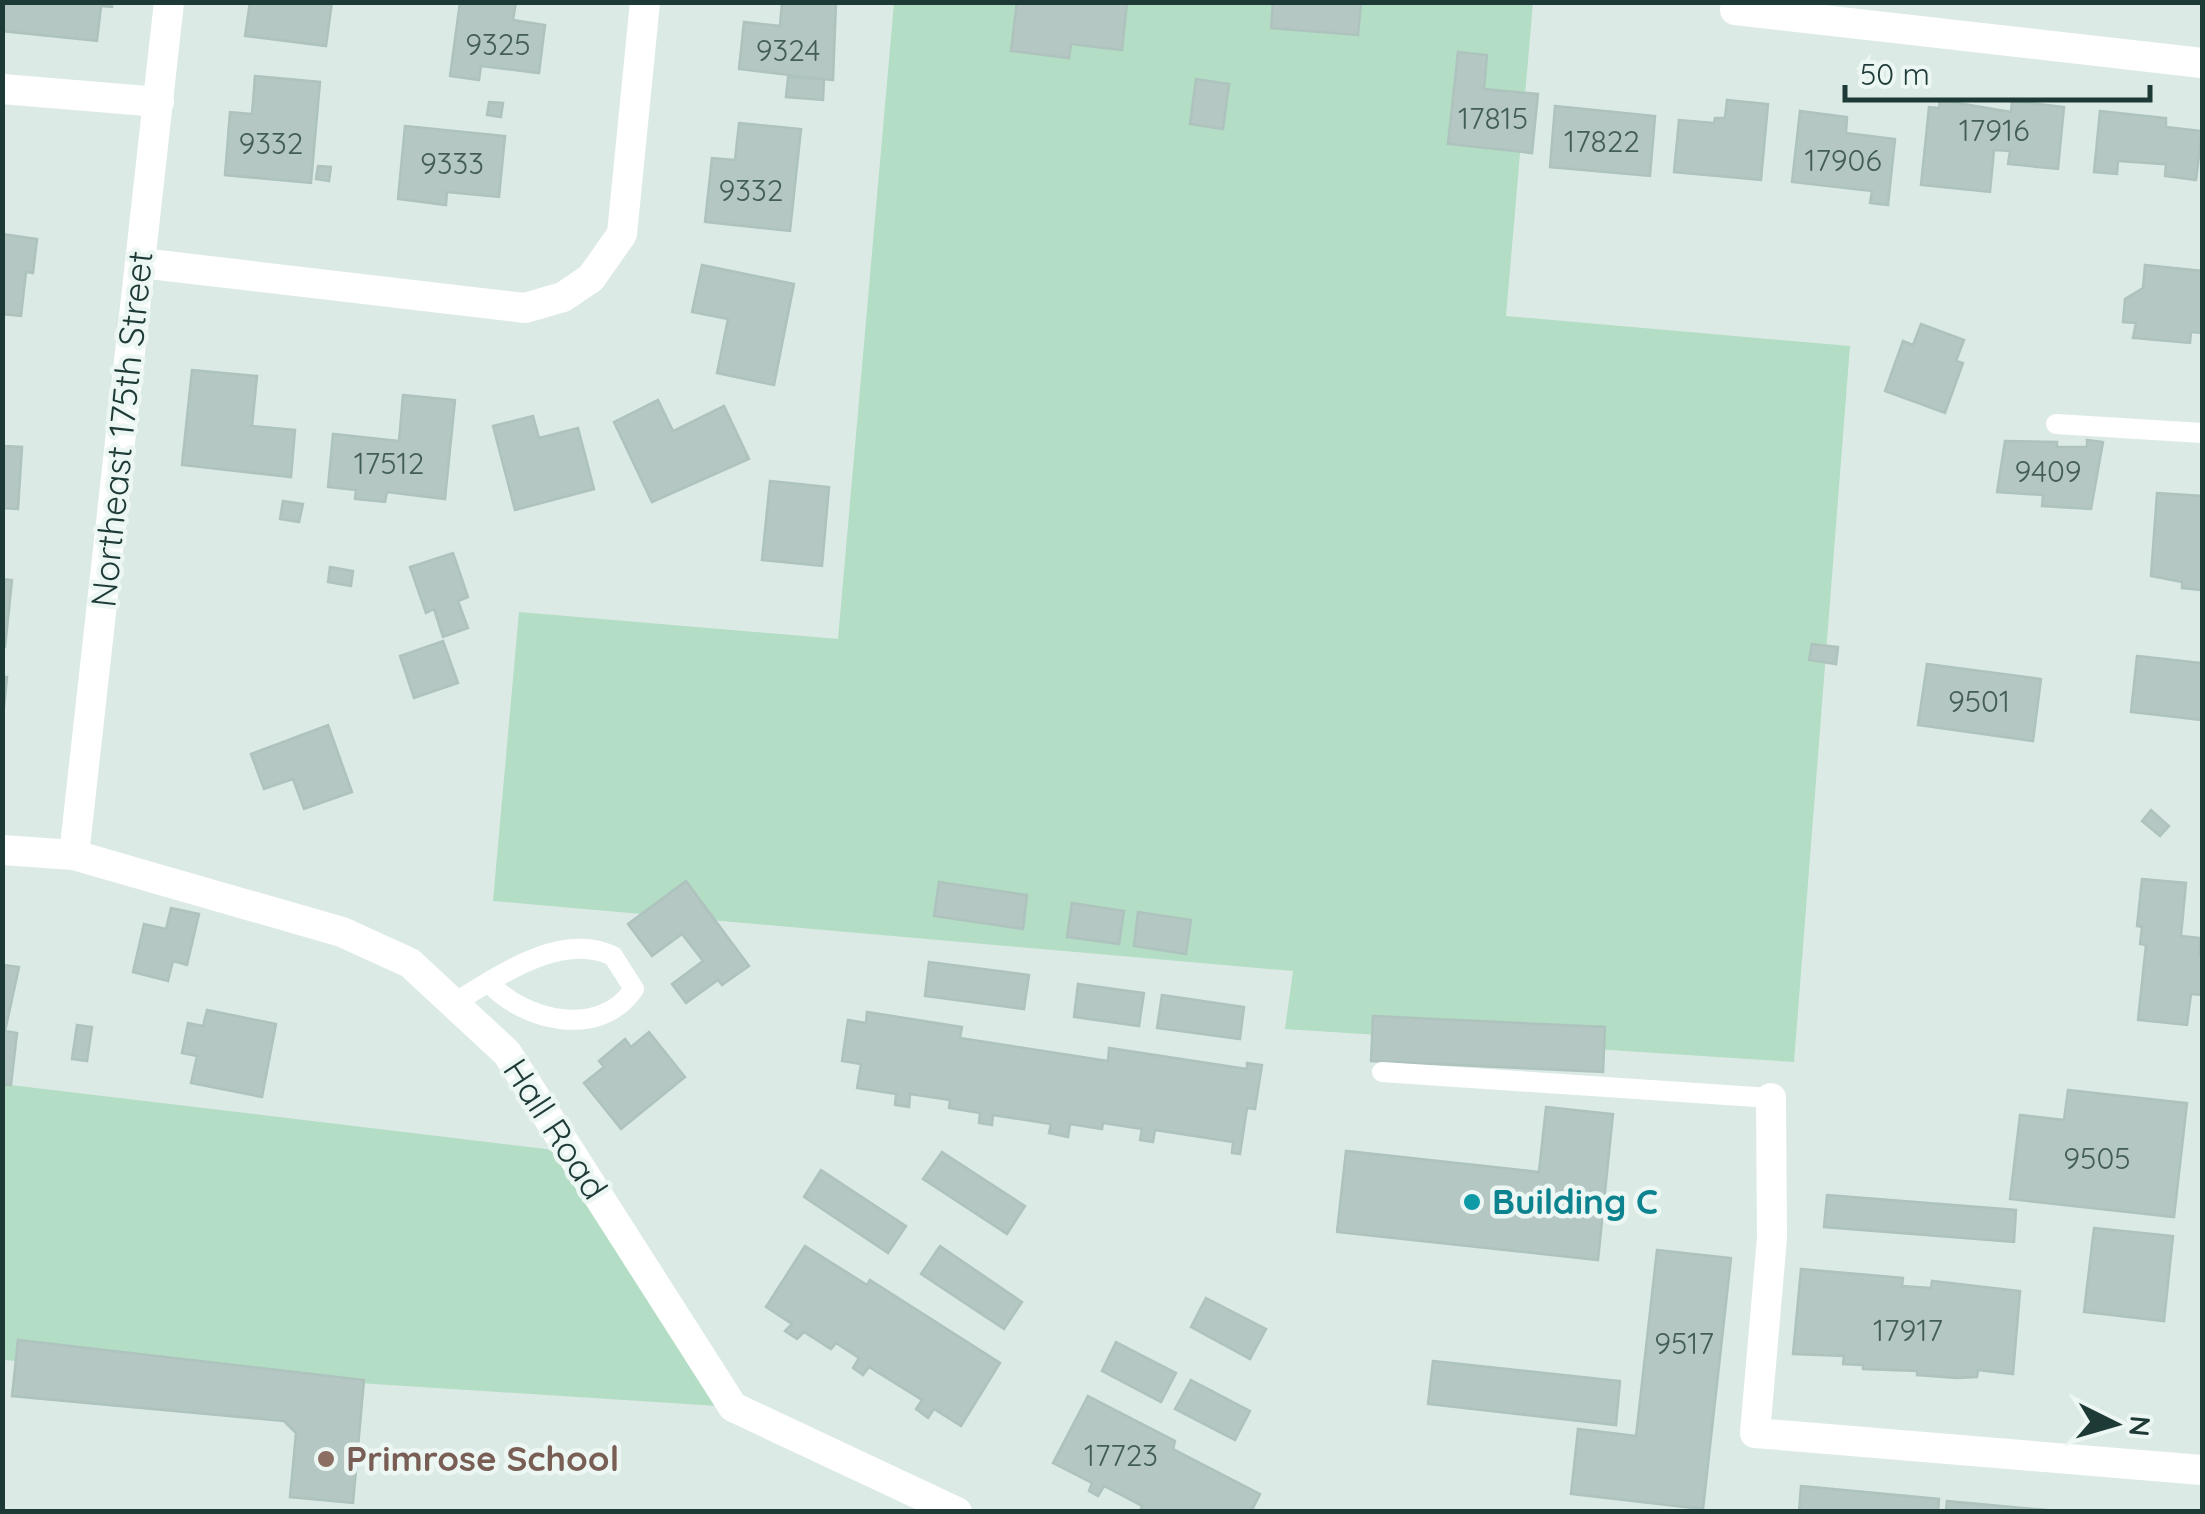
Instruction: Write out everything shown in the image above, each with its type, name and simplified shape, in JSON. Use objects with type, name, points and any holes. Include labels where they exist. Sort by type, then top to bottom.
[{"type":"street","name":"Northeast 175th Street","points":[[74,855],[169,2]]},
{"type":"street","points":[[141,263],[525,308],[562,296],[592,278],[622,234],[645,2]]},
{"type":"street","points":[[1735,6],[2202,63]]},
{"type":"street","points":[[2,89],[158,102]]},
{"type":"street","name":"Hall Road","points":[[2,850],[74,855],[342,932],[410,963],[507,1053],[732,1407],[957,1512]]},
{"type":"street","points":[[1771,1098],[1772,1238],[1755,1433],[2202,1470]]},
{"type":"lane","points":[[2056,424],[2202,432]]},
{"type":"lane","points":[[456,1002],[488,982],[511,969],[574,946],[612,956],[634,989],[622,1006],[591,1022],[553,1017],[506,1002],[488,982]]},
{"type":"lane","points":[[1382,1072],[1771,1098]]},
{"type":"green space","points":[[894,3],[1533,3],[1506,316],[1850,346],[1794,1062],[1285,1029],[1293,971],[493,901],[519,612],[838,639]]},
{"type":"green space","points":[[2,1084],[571,1152],[733,1407],[3,1360]]},
{"type":"building","points":[[2,2],[112,2],[112,7],[101,6],[97,41],[2,31]]},
{"type":"building","points":[[250,2],[332,2],[326,46],[245,36]]},
{"type":"building","points":[[460,2],[516,2],[513,20],[545,25],[539,73],[481,66],[479,80],[450,76]]},
{"type":"building","points":[[782,2],[836,2],[833,80],[739,69],[744,22],[780,26]]},
{"type":"building","points":[[1017,2],[1127,2],[1122,50],[1071,44],[1069,58],[1011,51]]},
{"type":"building","points":[[1273,2],[1361,2],[1358,35],[1271,28]]},
{"type":"building","points":[[1458,52],[1487,55],[1484,89],[1538,94],[1532,153],[1448,144]]},
{"type":"building","points":[[255,76],[320,82],[311,183],[225,175],[230,112],[252,114]]},
{"type":"building","points":[[788,77],[824,79],[823,100],[786,97]]},
{"type":"building","points":[[1196,79],[1229,84],[1223,129],[1190,124]]},
{"type":"building","points":[[1727,100],[1768,104],[1761,180],[1674,172],[1679,120],[1714,123],[1715,118],[1725,118]]},
{"type":"building","points":[[1940,100],[2011,112],[2012,101],[2064,107],[2058,169],[2008,164],[2010,151],[1994,150],[1990,192],[1921,185],[1929,107],[1939,108]]},
{"type":"building","points":[[489,102],[503,103],[501,117],[487,115]]},
{"type":"building","points":[[1555,106],[1655,116],[1650,176],[1550,167]]},
{"type":"building","points":[[1800,111],[1847,117],[1846,133],[1895,139],[1888,205],[1870,203],[1872,191],[1792,182]]},
{"type":"building","points":[[2100,111],[2166,118],[2166,127],[2202,131],[2196,180],[2165,176],[2166,164],[2118,161],[2117,174],[2094,172]]},
{"type":"building","points":[[739,123],[801,129],[790,231],[705,222],[712,158],[735,160]]},
{"type":"building","points":[[405,126],[505,136],[499,197],[447,192],[446,205],[398,199]]},
{"type":"building","points":[[318,166],[331,167],[329,181],[316,179]]},
{"type":"building","points":[[2,234],[37,239],[33,273],[26,272],[21,316],[2,314]]},
{"type":"building","points":[[702,265],[794,284],[774,385],[717,373],[728,319],[692,312]]},
{"type":"building","points":[[2145,265],[2202,271],[2202,333],[2191,332],[2190,343],[2133,338],[2136,323],[2123,322],[2125,299],[2143,288]]},
{"type":"building","points":[[1921,324],[1964,340],[1956,361],[1963,363],[1945,413],[1885,391],[1903,341],[1913,345]]},
{"type":"building","points":[[192,370],[257,376],[252,426],[295,430],[291,477],[182,465]]},
{"type":"building","points":[[403,395],[455,400],[445,499],[387,492],[385,502],[355,499],[356,490],[328,487],[333,434],[399,441]]},
{"type":"building","points":[[658,400],[673,431],[724,406],[749,459],[652,502],[614,422]]},
{"type":"building","points":[[2,405],[4,446],[22,447],[18,509],[2,508]]},
{"type":"building","points":[[533,416],[539,438],[578,428],[594,489],[515,510],[493,426]]},
{"type":"building","points":[[2087,440],[2103,442],[2091,509],[2042,506],[2043,495],[1997,492],[2005,441],[2087,447]]},
{"type":"building","points":[[770,481],[829,487],[822,566],[762,560]]},
{"type":"building","points":[[2157,493],[2202,496],[2202,590],[2182,588],[2182,582],[2151,576]]},
{"type":"building","points":[[283,501],[303,504],[299,522],[280,519]]},
{"type":"building","points":[[453,553],[468,597],[458,601],[468,628],[443,637],[434,609],[426,613],[410,567]]},
{"type":"building","points":[[330,567],[353,571],[351,586],[328,582]]},
{"type":"building","points":[[2,579],[12,580],[5,647],[2,647]]},
{"type":"building","points":[[443,641],[458,683],[414,698],[400,656]]},
{"type":"building","points":[[1812,644],[1838,647],[1836,664],[1809,660]]},
{"type":"building","points":[[2202,652],[2202,720],[2131,712],[2137,656],[2201,663]]},
{"type":"building","points":[[1927,664],[2041,679],[2033,741],[1918,725]]},
{"type":"building","points":[[2,677],[7,677],[2,727]]},
{"type":"building","points":[[328,725],[352,792],[304,809],[293,779],[264,789],[251,754]]},
{"type":"building","points":[[2151,810],[2169,826],[2160,836],[2142,821]]},
{"type":"building","points":[[2142,879],[2186,883],[2181,936],[2201,938],[2202,956],[2202,995],[2191,994],[2187,1025],[2138,1020],[2146,945],[2140,944],[2142,927],[2137,926]]},
{"type":"building","points":[[686,881],[749,966],[722,985],[718,980],[686,1003],[672,984],[703,961],[682,934],[652,956],[628,924]]},
{"type":"building","points":[[939,882],[1027,895],[1023,929],[934,916]]},
{"type":"building","points":[[1072,903],[1124,911],[1119,944],[1067,937]]},
{"type":"building","points":[[171,908],[199,914],[187,965],[173,961],[168,981],[133,972],[144,924],[166,929]]},
{"type":"building","points":[[1138,912],[1191,920],[1186,954],[1134,946]]},
{"type":"building","points":[[2,952],[3,965],[19,967],[5,1031],[17,1033],[11,1085],[2,1084]]},
{"type":"building","points":[[929,962],[1029,975],[1024,1009],[925,996]]},
{"type":"building","points":[[1078,984],[1144,993],[1139,1026],[1074,1017]]},
{"type":"building","points":[[1162,995],[1244,1007],[1240,1039],[1157,1028]]},
{"type":"building","points":[[207,1010],[276,1024],[262,1097],[191,1083],[197,1056],[182,1053],[188,1023],[203,1026]]},
{"type":"building","points":[[867,1012],[962,1027],[960,1038],[1108,1061],[1109,1048],[1247,1069],[1247,1063],[1262,1065],[1255,1109],[1247,1108],[1240,1154],[1232,1153],[1233,1142],[1155,1130],[1153,1142],[1140,1140],[1142,1129],[1103,1123],[1102,1129],[1070,1124],[1068,1137],[1049,1133],[1051,1124],[993,1115],[992,1125],[979,1123],[980,1113],[949,1108],[950,1100],[910,1094],[909,1107],[895,1105],[896,1094],[857,1088],[861,1064],[842,1061],[848,1020],[866,1023]]},
{"type":"building","points":[[1373,1016],[1605,1027],[1603,1072],[1371,1061]]},
{"type":"building","points":[[77,1025],[92,1027],[87,1061],[72,1059]]},
{"type":"building","points":[[649,1032],[685,1077],[621,1129],[584,1083],[604,1067],[599,1061],[625,1039],[631,1047]]},
{"type":"building","points":[[2068,1090],[2187,1103],[2174,1217],[2010,1199],[2020,1115],[2064,1120]]},
{"type":"building","name":"Building C","points":[[1546,1107],[1613,1114],[1598,1260],[1337,1232],[1346,1151],[1539,1172]]},
{"type":"building","points":[[942,1152],[1025,1206],[1007,1234],[923,1179]]},
{"type":"building","points":[[821,1170],[906,1226],[888,1253],[804,1197]]},
{"type":"building","points":[[1827,1195],[2016,1210],[2014,1242],[1824,1227]]},
{"type":"building","points":[[2094,1228],[2173,1236],[2164,1321],[2084,1312]]},
{"type":"building","points":[[805,1246],[867,1285],[870,1280],[1000,1363],[961,1426],[934,1409],[928,1418],[916,1409],[922,1400],[869,1367],[863,1375],[853,1368],[859,1358],[836,1343],[831,1349],[804,1332],[797,1339],[785,1331],[792,1324],[766,1307]]},
{"type":"building","points":[[940,1246],[1022,1302],[1004,1329],[921,1274]]},
{"type":"building","points":[[1657,1250],[1731,1258],[1703,1509],[1571,1494],[1578,1429],[1636,1436]]},
{"type":"building","points":[[1801,1269],[1903,1278],[1902,1286],[1931,1288],[1932,1281],[2020,1291],[2013,1374],[1978,1370],[1977,1377],[1917,1375],[1917,1371],[1863,1369],[1863,1365],[1843,1364],[1844,1356],[1793,1354]]},
{"type":"building","points":[[1206,1298],[1266,1329],[1250,1359],[1191,1327]]},
{"type":"building","points":[[18,1340],[364,1380],[353,1503],[290,1497],[296,1433],[284,1421],[12,1396]]},
{"type":"building","points":[[1116,1342],[1176,1373],[1161,1402],[1102,1371]]},
{"type":"building","points":[[1433,1361],[1620,1381],[1616,1425],[1428,1404]]},
{"type":"building","points":[[1191,1380],[1250,1411],[1235,1440],[1175,1409]]},
{"type":"building","points":[[1088,1396],[1175,1441],[1173,1449],[1260,1494],[1251,1512],[1140,1512],[1142,1506],[1104,1486],[1098,1496],[1089,1491],[1092,1483],[1053,1463]]},
{"type":"building","points":[[1801,1486],[1939,1499],[1938,1512],[1799,1512]]},
{"type":"building","points":[[1947,1501],[2057,1511],[2057,1512],[1946,1512]]},
{"type":"place","name":"Building C","points":[[1472,1202]]},
{"type":"place","name":"Primrose School","points":[[326,1459]]}]
